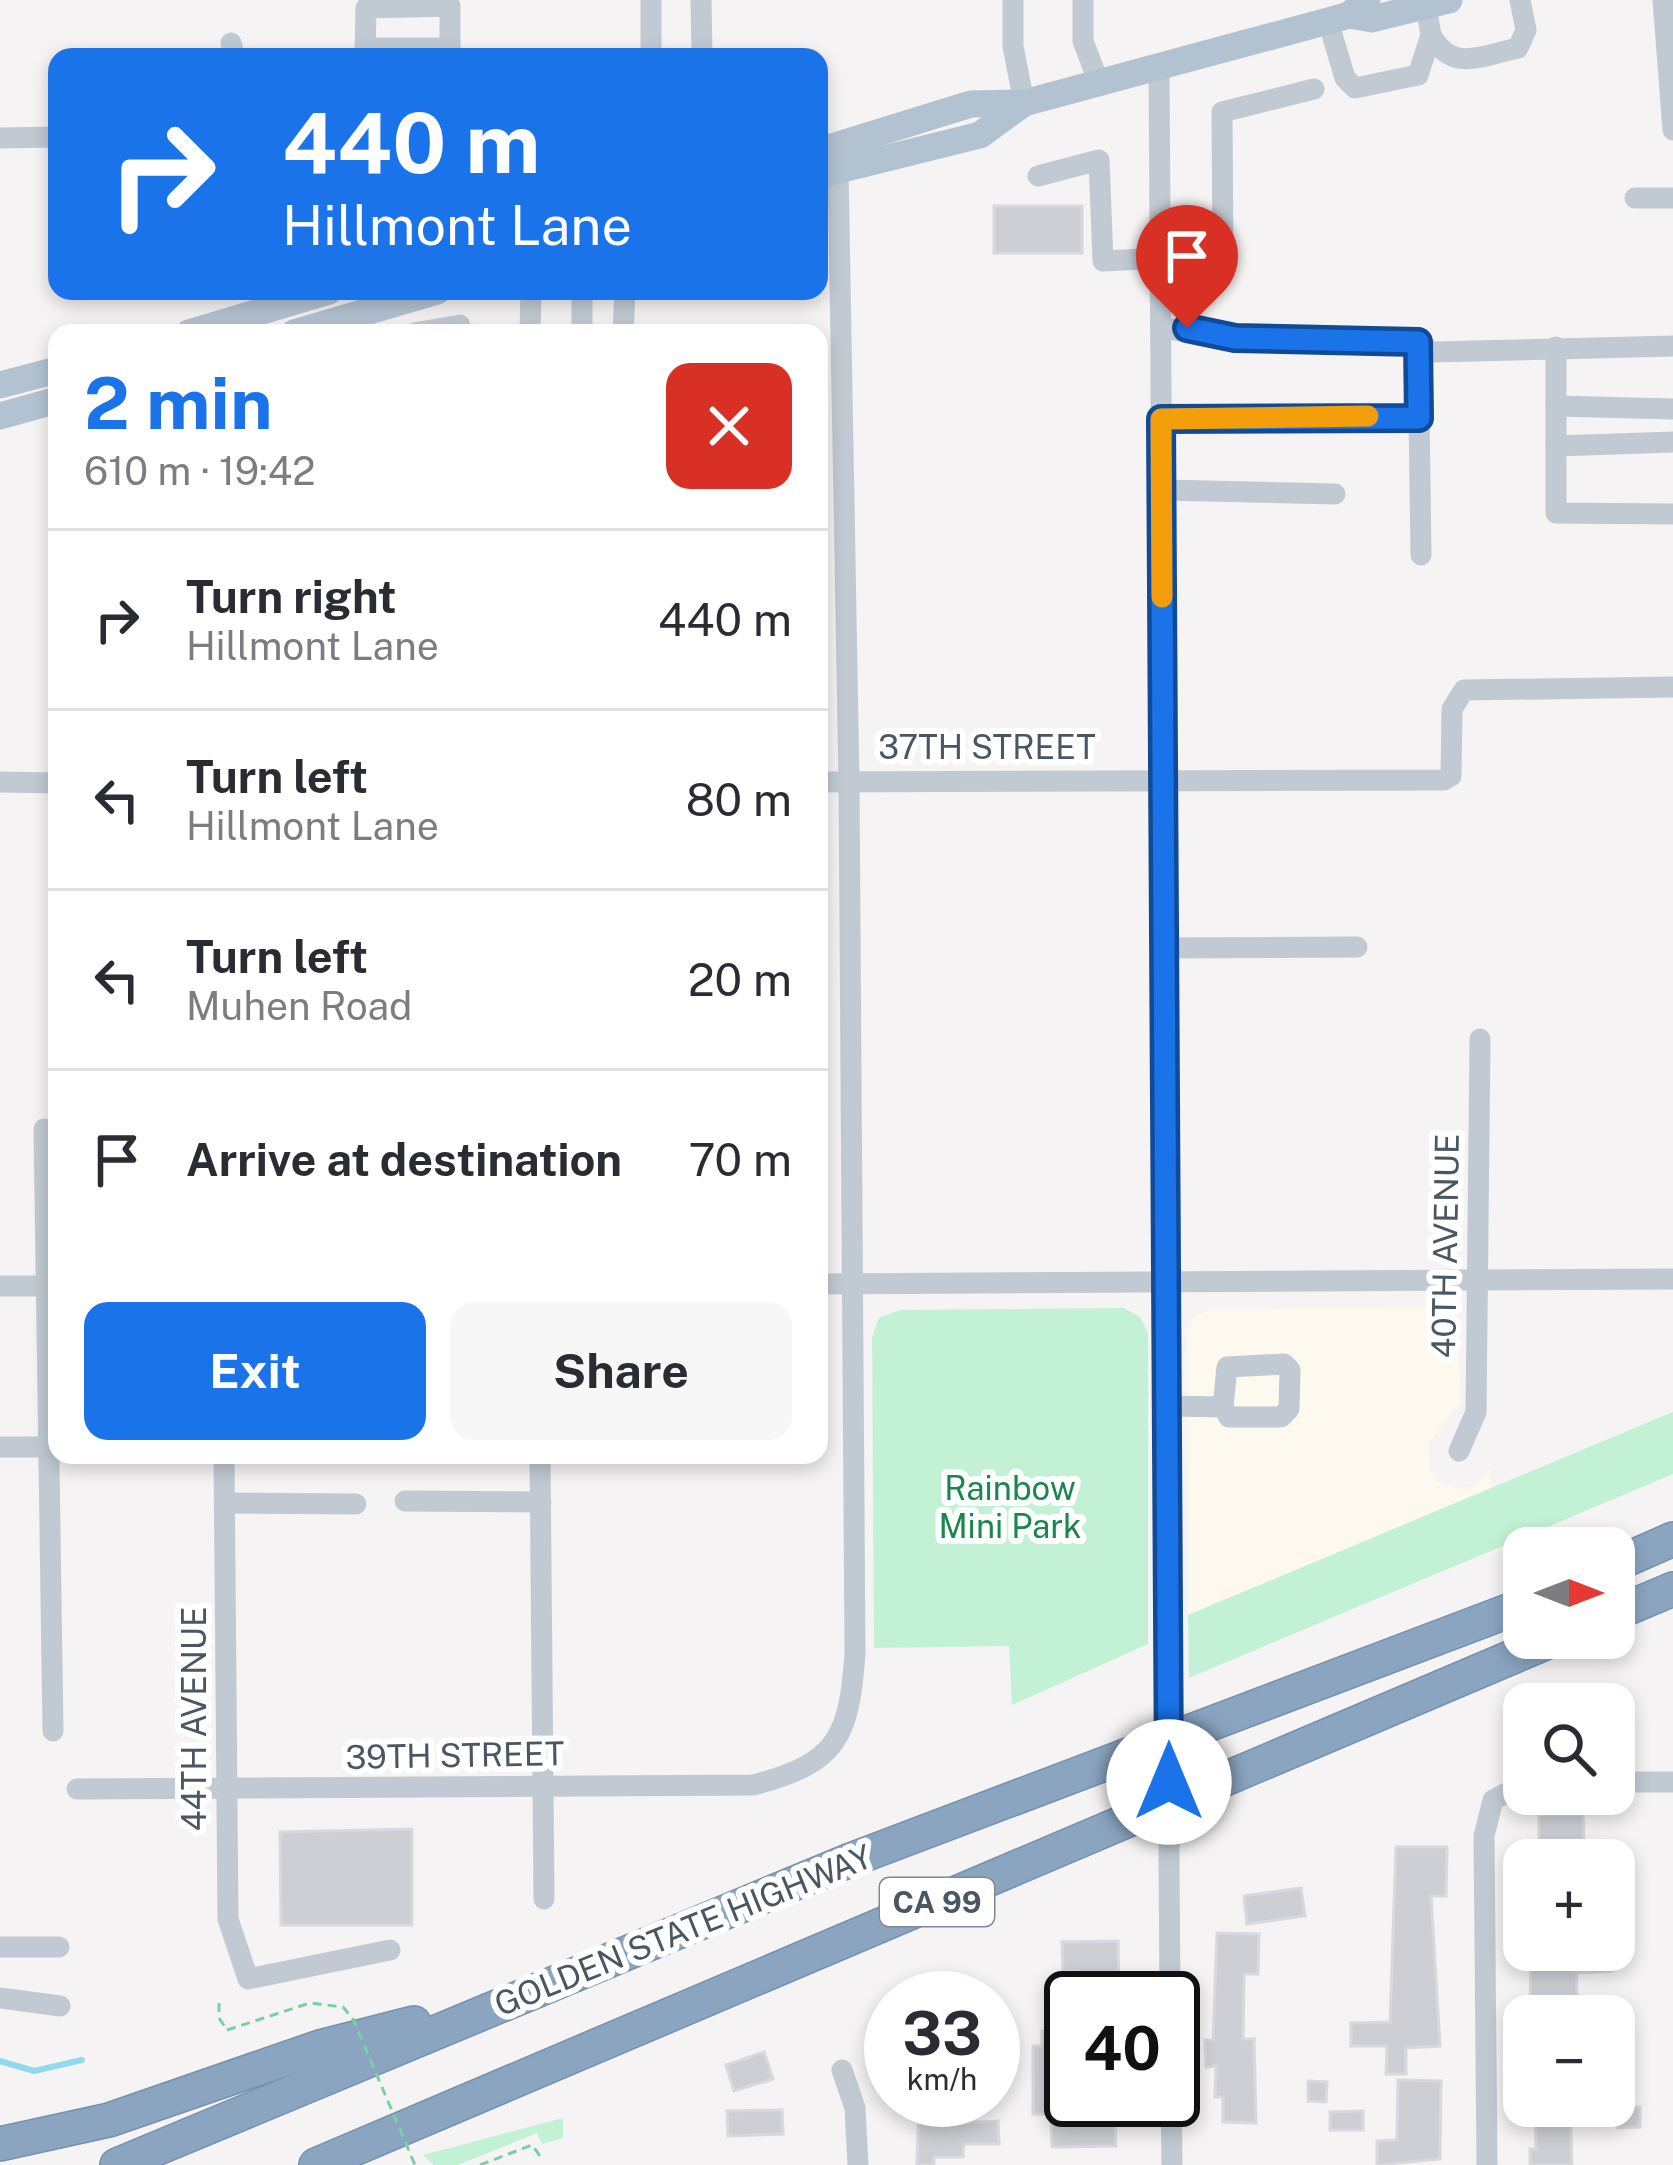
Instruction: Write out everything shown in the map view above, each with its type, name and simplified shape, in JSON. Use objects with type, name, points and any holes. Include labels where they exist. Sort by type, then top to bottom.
[{"type":"highway","points":[[1635,1556],[1673,1539]]},
{"type":"highway","points":[[1635,1605],[1672,1589]]},
{"type":"highway","name":"GOLDEN STATE HIGHWAY","points":[[116,2165],[848,1861],[1503,1614]]},
{"type":"highway","name":"CA 99","points":[[316,2165],[1508,1659]]},
{"type":"highway","points":[[0,2144],[109,2120],[320,2047],[526,1995]]},
{"type":"main road","points":[[828,164],[971,104],[1024,103],[1348,12],[1372,19],[1437,3]]},
{"type":"main road","points":[[219,324],[299,300]]},
{"type":"main road","points":[[325,324],[406,300]]},
{"type":"main road","points":[[0,385],[48,372]]},
{"type":"main road","points":[[9,410],[48,402]]},
{"type":"street","points":[[651,0],[651,48]]},
{"type":"street","points":[[700,0],[702,48]]},
{"type":"street","points":[[1013,0],[1013,46],[1024,103]]},
{"type":"street","points":[[1082,0],[1083,41],[1100,83]]},
{"type":"street","points":[[1431,35],[1442,54],[1458,62],[1518,48],[1526,30],[1520,0]]},
{"type":"street","points":[[1348,12],[1345,78],[1355,88],[1418,74],[1437,3]]},
{"type":"street","points":[[365,48],[366,8],[450,7],[450,48]]},
{"type":"street","points":[[1666,7],[1673,130]]},
{"type":"street","points":[[1160,67],[1170,1971]]},
{"type":"street","points":[[1038,176],[1099,160],[1103,261],[1223,255],[1222,112],[1313,89]]},
{"type":"street","points":[[0,138],[48,137]]},
{"type":"street","points":[[1635,197],[1673,198]]},
{"type":"street","points":[[828,242],[849,782],[852,1284]]},
{"type":"street","points":[[1161,328],[1235,338],[1418,342],[1432,352],[1673,346]]},
{"type":"street","points":[[1418,342],[1421,555]]},
{"type":"street","points":[[1556,347],[1556,513],[1673,514]]},
{"type":"street","points":[[1556,406],[1673,409]]},
{"type":"street","points":[[1161,419],[1419,418]]},
{"type":"street","points":[[1556,446],[1673,442]]},
{"type":"street","points":[[1162,490],[1335,494]]},
{"type":"street","name":"37TH STREET","points":[[828,782],[1444,780],[1451,776],[1452,709],[1464,690],[1673,687]]},
{"type":"street","points":[[0,782],[48,783]]},
{"type":"street","points":[[1162,948],[1357,947]]},
{"type":"street","name":"40TH AVENUE","points":[[1459,1451],[1476,1412],[1480,1039]]},
{"type":"street","points":[[44,1129],[48,1219]]},
{"type":"street","points":[[828,1284],[1673,1279]]},
{"type":"street","name":"39TH STREET","points":[[77,1790],[754,1785],[797,1774],[826,1755],[844,1732],[855,1653],[852,1284]]},
{"type":"street","points":[[0,1286],[48,1286]]},
{"type":"street","points":[[1167,1406],[1223,1407]]},
{"type":"street","points":[[0,1447],[48,1448]]},
{"type":"street","points":[[51,1464],[53,1731]]},
{"type":"street","name":"44TH AVENUE","points":[[224,1464],[228,1919],[248,1978],[390,1950]]},
{"type":"street","points":[[540,1464],[544,1899]]},
{"type":"street","points":[[405,1501],[541,1502]]},
{"type":"street","points":[[225,1503],[356,1504]]},
{"type":"street","points":[[1635,1782],[1673,1782]]},
{"type":"street","points":[[1487,2165],[1484,1836],[1493,1800],[1503,1795]]},
{"type":"street","points":[[0,1947],[59,1947]]},
{"type":"street","points":[[0,1998],[60,2006]]},
{"type":"street","points":[[842,2070],[855,2108],[858,2165]]},
{"type":"street","points":[[1171,2127],[1172,2165]]},
{"type":"path","points":[[219,2002],[219,2018],[227,2030],[310,2003],[343,2008],[353,2019],[415,2165]]},
{"type":"path","points":[[480,2165],[532,2145],[540,2156]]},
{"type":"shaded area","points":[[1437,1307],[1458,1321],[1460,1403],[1429,1442],[1430,1471],[1438,1482],[1460,1488],[1475,1486],[1490,1469],[1491,1488],[1188,1615],[1187,1330],[1196,1316],[1211,1309]]},
{"type":"green space","name":"Rainbow Mini Park","points":[[1124,1308],[1140,1317],[1148,1333],[1148,1644],[1012,1705],[1009,1646],[874,1648],[872,1337],[879,1318],[900,1310]]},
{"type":"green space","points":[[1673,1412],[1673,1474],[1547,1527],[1503,1527],[1503,1546],[1189,1678],[1188,1615]]},
{"type":"green space","points":[[563,2118],[563,2138],[542,2144],[537,2133],[458,2165],[434,2165],[423,2155]]},
{"type":"building","points":[[994,206],[1082,206],[1082,253],[994,253]]},
{"type":"building","points":[[1539,1815],[1583,1815],[1584,1839],[1539,1839]]},
{"type":"building","points":[[412,1829],[412,1925],[281,1925],[280,1832]]},
{"type":"building","points":[[1396,1847],[1447,1847],[1446,1896],[1431,1896],[1440,2046],[1406,2048],[1406,2074],[1386,2074],[1387,2046],[1351,2046],[1351,2023],[1390,2022]]},
{"type":"building","points":[[1301,1888],[1305,1916],[1247,1924],[1244,1896]]},
{"type":"building","points":[[1217,1933],[1259,1934],[1258,1974],[1244,1974],[1243,2039],[1254,2039],[1256,2123],[1223,2122],[1223,2097],[1215,2097],[1216,2066],[1206,2067],[1205,2040],[1213,2040]]},
{"type":"building","points":[[1118,1941],[1119,1971],[1063,1971],[1062,1942]]},
{"type":"building","points":[[1531,1971],[1612,1971],[1577,1973],[1576,1995],[1530,1995]]},
{"type":"building","points":[[1044,2031],[1044,2114],[1033,2114],[1033,2046],[1042,2046]]},
{"type":"building","points":[[764,2052],[773,2079],[734,2091],[726,2065]]},
{"type":"building","points":[[1398,2080],[1441,2081],[1440,2159],[1377,2165],[1377,2141],[1397,2140]]},
{"type":"building","points":[[1308,2081],[1327,2082],[1326,2102],[1308,2101]]},
{"type":"building","points":[[1635,2107],[1640,2107],[1640,2127],[1618,2128],[1635,2127]]},
{"type":"building","points":[[782,2110],[783,2134],[728,2136],[727,2111]]},
{"type":"building","points":[[1363,2111],[1363,2130],[1330,2130],[1330,2112]]},
{"type":"building","points":[[918,2127],[998,2127],[999,2144],[964,2144],[963,2157],[934,2157],[934,2165],[917,2165]]},
{"type":"building","points":[[1051,2127],[1115,2127],[1116,2146],[1052,2147]]},
{"type":"building","points":[[1535,2127],[1571,2127],[1572,2165],[1530,2165],[1530,2149],[1536,2149]]},
{"type":"waterway","points":[[0,2061],[34,2071],[82,2060]]},
{"type":"slow traffic","points":[[1162,597],[1161,419],[1368,416]]},
{"type":"route","points":[[1169,1782],[1161,419],[1419,418],[1418,342],[1235,338],[1187,328]]}]
